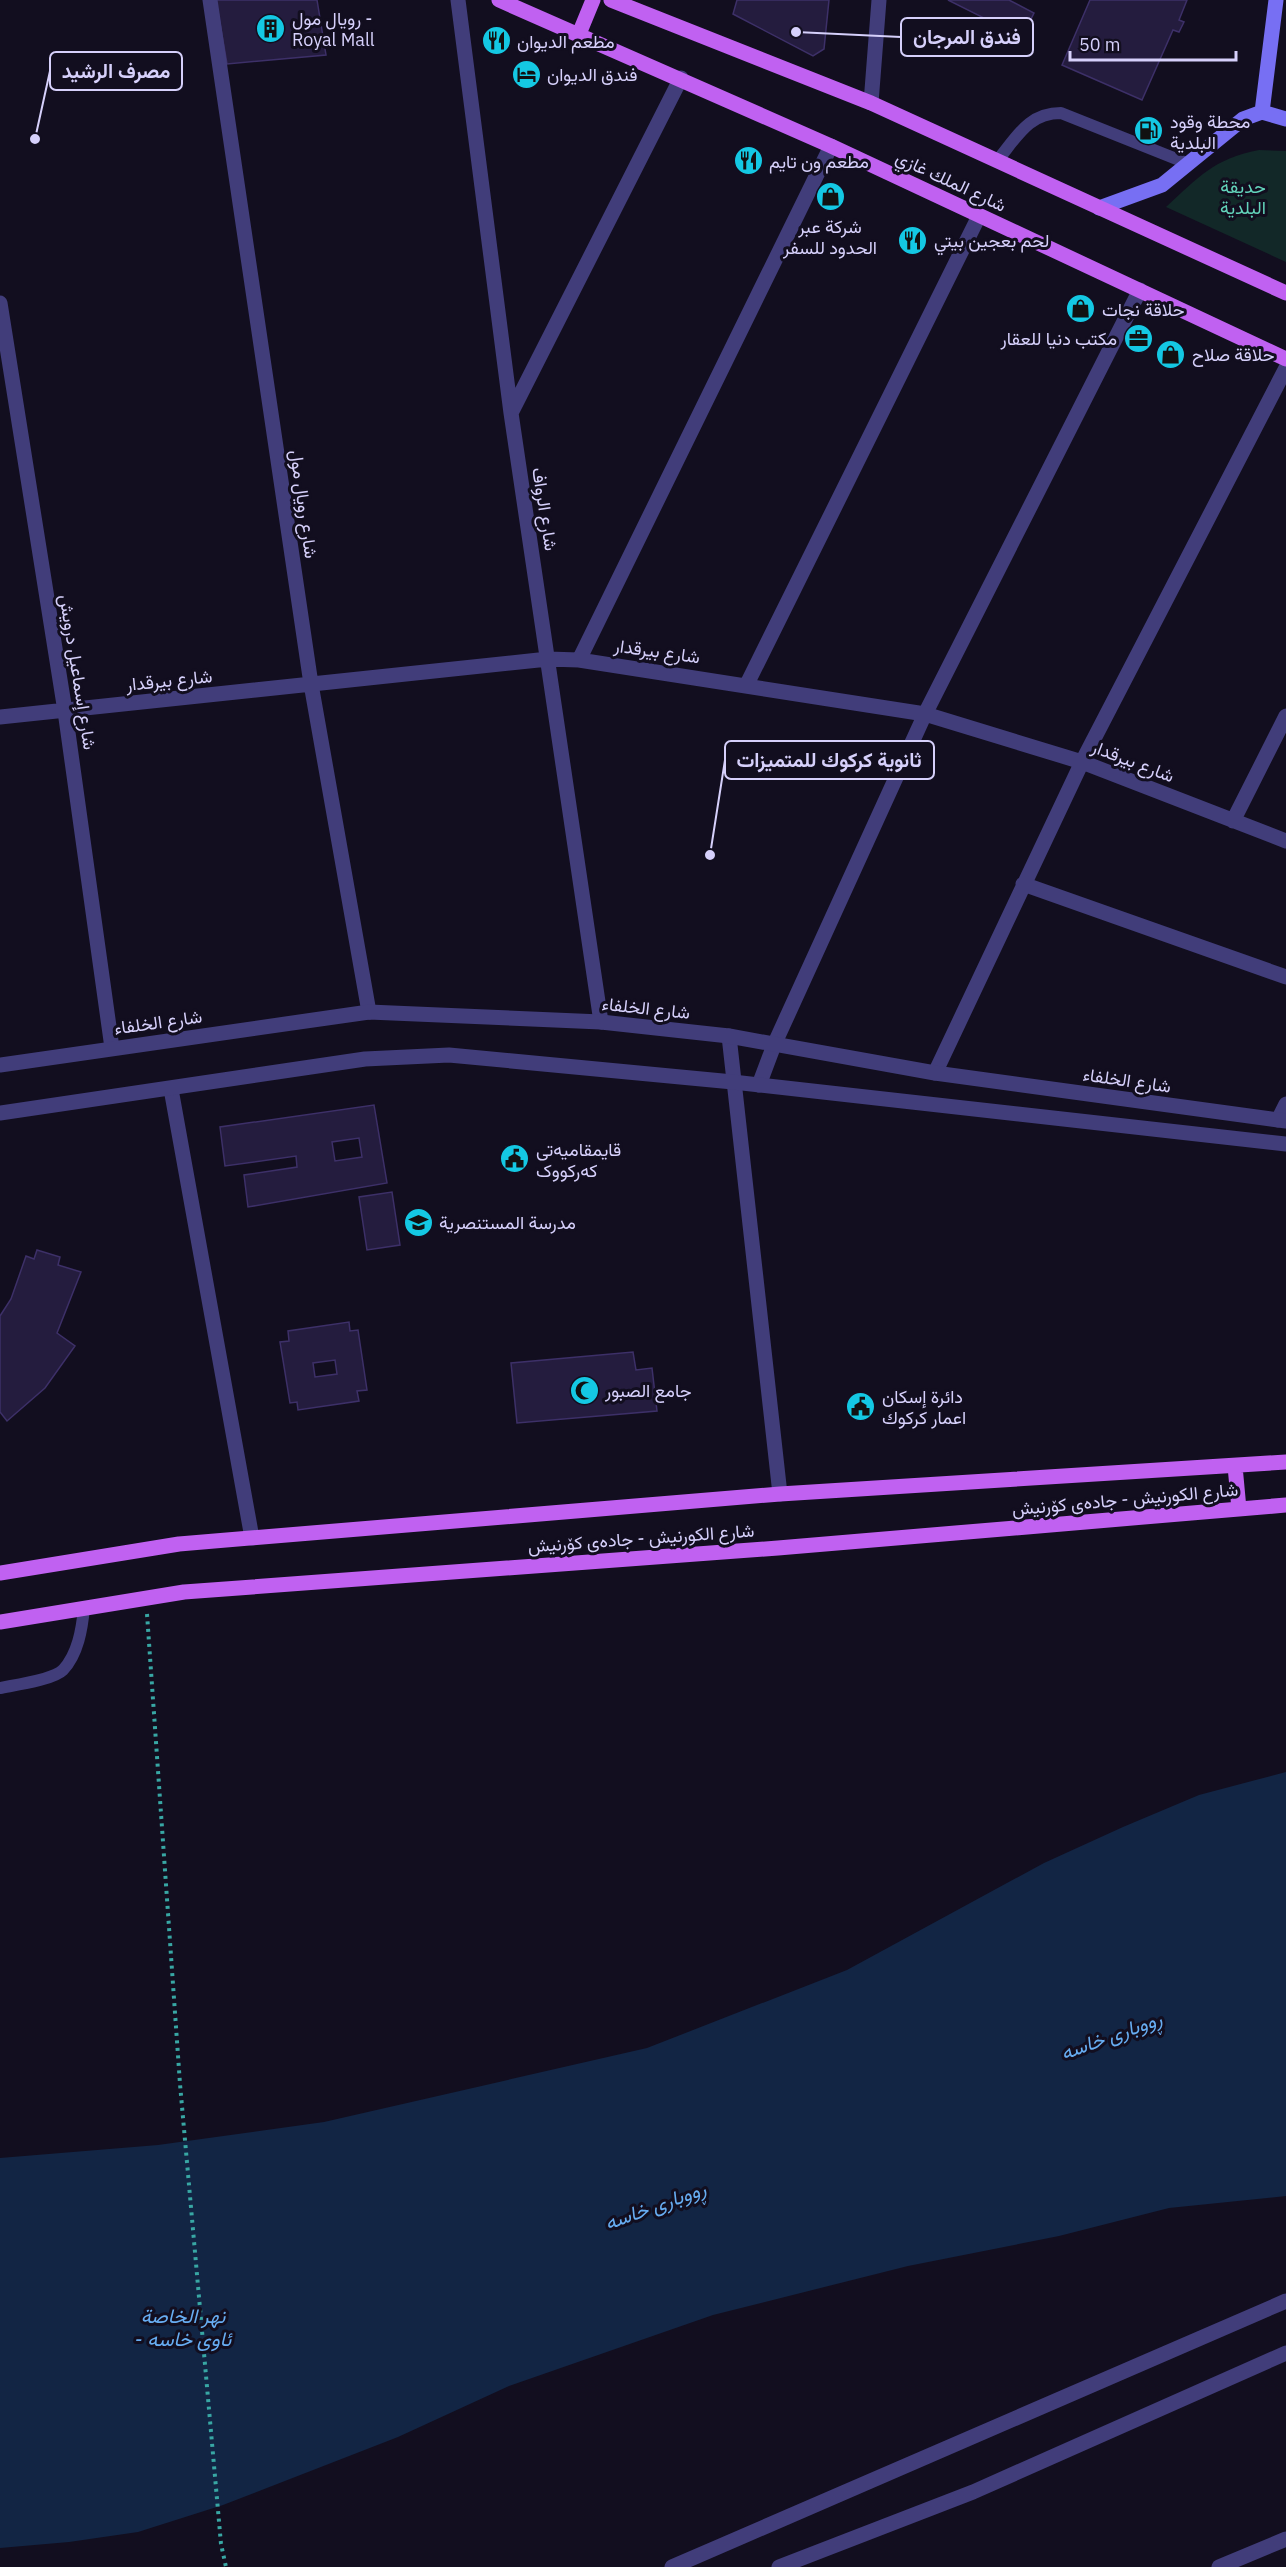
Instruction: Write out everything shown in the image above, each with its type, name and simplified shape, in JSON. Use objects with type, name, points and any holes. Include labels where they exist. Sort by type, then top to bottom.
[{"type":"main road","name":"شارع الملك غازي","points":[[499,0],[681,78],[831,146],[1286,359]]},
{"type":"main road","points":[[579,34],[593,0]]},
{"type":"main road","name":"شارع الملك غازي","points":[[611,0],[871,103],[1286,293]]},
{"type":"main road","points":[[1262,112],[1276,0]]},
{"type":"main road","points":[[1099,208],[1162,185],[1243,119],[1262,112],[1286,118]]},
{"type":"main road","name":"شارع الكورنيش - جادەی کۆرنیش","points":[[0,1573],[179,1544],[780,1494],[1286,1462]]},
{"type":"main road","points":[[1235,1466],[1239,1509]]},
{"type":"main road","name":"شارع الكورنيش - جادەی کۆرنیش","points":[[0,1622],[184,1592],[778,1548],[1286,1504]]},
{"type":"street","name":"شارع رويال مول","points":[[210,0],[310,684],[369,1012]]},
{"type":"street","name":"شارع الرواف","points":[[458,0],[511,414],[601,1022]]},
{"type":"street","points":[[871,103],[879,0]]},
{"type":"street","points":[[511,414],[681,78]]},
{"type":"street","points":[[579,660],[831,146]]},
{"type":"street","points":[[747,684],[979,216]]},
{"type":"street","points":[[759,1085],[774,1045],[925,714],[1140,290]]},
{"type":"street","name":"شارع إسماعيل درويش","points":[[0,303],[66,711],[112,1048]]},
{"type":"street","points":[[935,1073],[1082,762],[1286,368]]},
{"type":"street","name":"شارع بيرقدار","points":[[0,717],[548,659],[579,660],[747,684],[925,714],[1082,762],[1286,841]]},
{"type":"street","points":[[1233,821],[1286,716]]},
{"type":"street","points":[[1023,884],[1286,977]]},
{"type":"street","name":"شارع الخلفاء","points":[[0,1065],[369,1012],[601,1022],[729,1036],[935,1073],[1282,1120]]},
{"type":"street","points":[[729,1036],[780,1494]]},
{"type":"street","points":[[0,1113],[365,1059],[449,1055],[734,1082],[1286,1144]]},
{"type":"street","points":[[171,1089],[252,1538]]},
{"type":"street","points":[[1282,1120],[1286,1104]]},
{"type":"street","points":[[672,2567],[1286,2301]]},
{"type":"street","points":[[779,2567],[973,2492],[1286,2353]]},
{"type":"street","points":[[1220,2567],[1286,2539]]},
{"type":"lane","points":[[997,161],[1033,118],[1046,113],[1061,113],[1189,164]]},
{"type":"lane","points":[[0,1688],[43,1678],[63,1670],[81,1637],[84,1608]]},
{"type":"path","points":[[146,1598],[180,2084],[221,2544],[226,2567]]},
{"type":"green space","name":"حديقة البلدية","points":[[1259,150],[1286,151],[1286,262],[1166,207],[1198,178],[1218,164],[1230,158]]},
{"type":"water","name":"نهر الخاصة - ئاوی خاسە","points":[[1286,1772],[1286,2196],[1169,2208],[1059,2236],[908,2266],[713,2315],[509,2386],[398,2437],[223,2505],[138,2532],[69,2542],[0,2548],[0,2158],[158,2145],[324,2122],[647,2048],[847,1970],[1044,1863],[1123,1827],[1199,1795]]},
{"type":"building","name":"رويال مول - Royal Mall","points":[[216,0],[317,0],[326,55],[227,64]]},
{"type":"building","points":[[737,0],[829,0],[824,49],[813,56],[733,14]]},
{"type":"building","points":[[948,0],[1009,0],[1034,13],[1022,37]]},
{"type":"building","points":[[1090,0],[1187,0],[1179,20],[1184,22],[1179,32],[1173,30],[1142,100],[1062,65]]},
{"type":"building","points":[[374,1105],[387,1183],[248,1207],[244,1175],[297,1167],[296,1156],[225,1166],[220,1127]],"holes":[[[359,1138],[362,1157],[335,1161],[332,1142]]]},
{"type":"building","points":[[392,1192],[400,1245],[367,1250],[359,1197]]},
{"type":"building","points":[[37,1250],[60,1257],[58,1265],[81,1272],[57,1333],[75,1346],[45,1388],[7,1421],[0,1412],[0,1316],[11,1299],[26,1256],[34,1259]]},
{"type":"building","points":[[349,1322],[350,1331],[358,1330],[367,1390],[357,1391],[359,1401],[298,1410],[297,1402],[290,1403],[280,1342],[289,1341],[288,1331]],"holes":[[[335,1360],[337,1374],[315,1377],[313,1363]]]},
{"type":"building","name":"جامع الصبور","points":[[633,1352],[636,1370],[652,1368],[657,1411],[517,1423],[511,1363]]},
{"type":"place","name":"رويال مول - Royal Mall","points":[[271,28]]},
{"type":"place","name":"فندق المرجان","points":[[796,32]]},
{"type":"place","name":"مطعم الديوان","points":[[496,41]]},
{"type":"place","name":"فندق الديوان","points":[[526,74]]},
{"type":"place","name":"محطة وقود البلدية","points":[[1149,131]]},
{"type":"place","name":"مصرف الرشيد","points":[[35,139]]},
{"type":"place","name":"مطعم ون تايم","points":[[748,161]]},
{"type":"place","name":"شركة عبر الحدود للسفر","points":[[830,197]]},
{"type":"place","name":"لحم بعجين بيتي","points":[[913,240]]},
{"type":"place","name":"حلاقة نجات","points":[[1081,309]]},
{"type":"place","name":"مكتب دنيا للعقار","points":[[1138,338]]},
{"type":"place","name":"حلاقة صلاح","points":[[1171,354]]},
{"type":"place","name":"ثانوية كركوك للمتميزات","points":[[710,855]]},
{"type":"place","name":"قایمقامیەتی کەرکووک","points":[[515,1159]]},
{"type":"place","name":"مدرسة المستنصرية","points":[[418,1222]]},
{"type":"place","name":"جامع الصبور","points":[[584,1390]]},
{"type":"place","name":"دائرة إسكان اعمار كركوك","points":[[861,1406]]},
{"type":"water label","name":"ڕووباری خاسە","points":[[1111,2035]]},
{"type":"water label","name":"ڕووباری خاسە","points":[[655,2205]]}]
